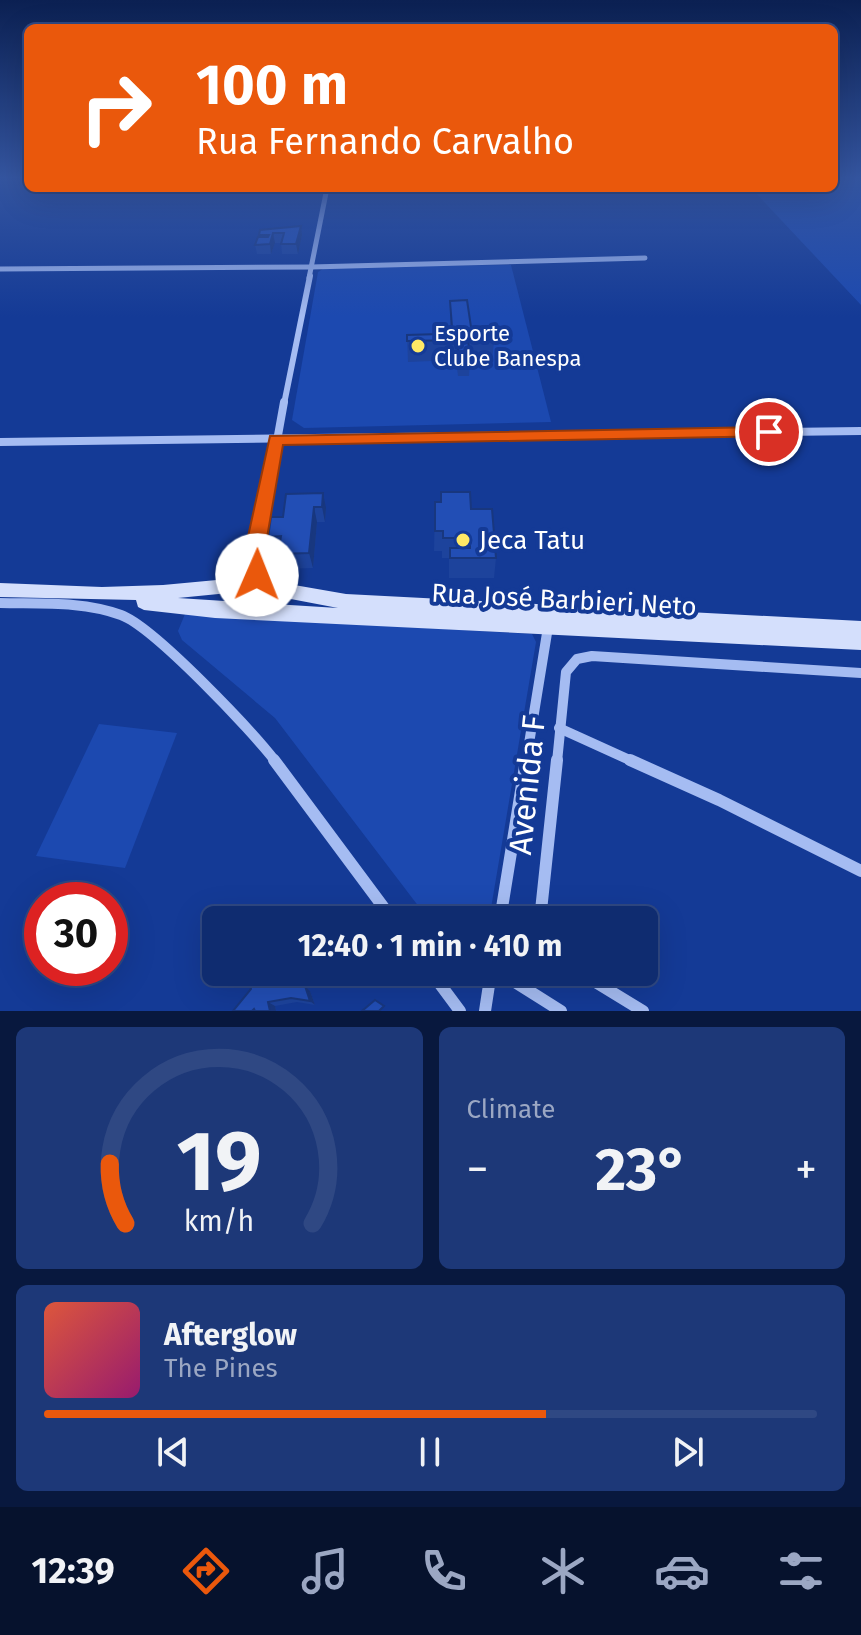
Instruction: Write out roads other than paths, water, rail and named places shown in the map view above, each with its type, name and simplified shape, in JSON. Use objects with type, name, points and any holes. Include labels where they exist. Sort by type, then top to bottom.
[{"type":"main road","name":"Rua José Barbieri Neto","points":[[228,584],[264,585],[303,596],[346,602],[861,629]]},
{"type":"main road","points":[[0,590],[102,594],[163,592],[228,584]]},
{"type":"main road","points":[[102,594],[215,610],[228,584]]},
{"type":"main road","points":[[263,612],[271,593],[264,585]]},
{"type":"main road","name":"Rua José Barbieri Neto","points":[[215,610],[861,642]]},
{"type":"street","points":[[264,585],[254,555],[320,223]]},
{"type":"street","points":[[0,269],[311,267],[645,258]]},
{"type":"street","points":[[0,442],[861,431]]},
{"type":"street","points":[[228,584],[254,555]]},
{"type":"street","points":[[0,603],[93,606],[125,616],[149,633],[258,739],[383,906]]},
{"type":"street","points":[[502,906],[548,626]]},
{"type":"street","name":"Avenida F","points":[[541,906],[566,672],[577,659],[592,656],[861,673]]},
{"type":"street","points":[[559,728],[719,800],[861,871]]},
{"type":"street","points":[[441,986],[460,1011]]},
{"type":"street","points":[[485,1011],[489,986]]},
{"type":"street","points":[[521,986],[561,1011]]},
{"type":"street","points":[[602,986],[643,1011]]},
{"type":"place","name":"Esporte Clube Banespa","points":[[418,346]]},
{"type":"place","name":"Jeca Tatu","points":[[463,540]]}]
